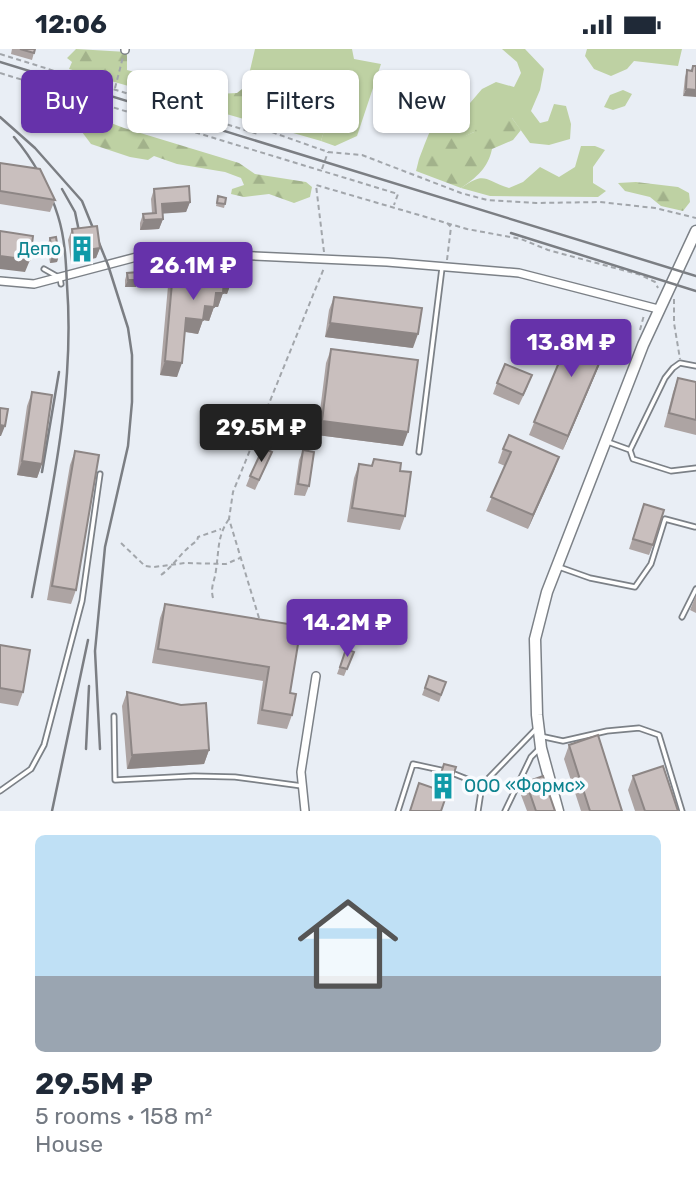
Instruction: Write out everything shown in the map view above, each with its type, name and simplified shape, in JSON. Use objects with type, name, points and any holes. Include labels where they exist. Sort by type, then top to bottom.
[{"type":"street","points":[[558,811],[541,748],[535,681],[535,639],[547,592],[658,309],[696,232]]},
{"type":"street","points":[[0,281],[34,284],[63,280],[144,255],[164,253],[444,264],[554,280],[658,309]]},
{"type":"street","points":[[305,811],[301,772],[316,676]]},
{"type":"lane","points":[[419,452],[444,264]]},
{"type":"lane","points":[[44,269],[63,280]]},
{"type":"lane","points":[[696,366],[680,363],[665,378],[630,450],[633,459],[671,471],[696,468]]},
{"type":"lane","points":[[607,442],[630,450]]},
{"type":"lane","points":[[0,790],[31,769],[44,745],[82,601],[100,474]]},
{"type":"lane","points":[[656,515],[695,527]]},
{"type":"lane","points":[[557,566],[590,578],[635,587],[651,565],[665,519]]},
{"type":"lane","points":[[682,617],[696,589]]},
{"type":"lane","points":[[114,716],[116,780],[235,777],[302,786]]},
{"type":"lane","points":[[478,811],[482,785],[539,731],[563,741],[607,731],[639,728],[659,735],[682,811]]},
{"type":"lane","points":[[505,811],[531,757],[541,748]]},
{"type":"lane","points":[[398,811],[413,764],[450,772],[482,785]]},
{"type":"path","points":[[115,89],[125,50]]},
{"type":"path","points":[[0,54],[258,134],[260,128],[328,152],[362,155],[461,193],[487,200],[536,203],[600,202],[655,208],[696,218]]},
{"type":"path","points":[[0,72],[398,194],[394,207]]},
{"type":"path","points":[[321,170],[328,152]]},
{"type":"path","points":[[259,618],[229,519],[233,492],[319,283],[325,261],[316,185],[446,223],[521,239],[548,250],[640,275],[655,282],[660,290],[676,302],[674,323],[680,363]]},
{"type":"path","points":[[444,264],[451,227],[446,223]]},
{"type":"path","points":[[640,330],[644,312]]},
{"type":"path","points":[[213,598],[211,589],[222,529],[229,519]]},
{"type":"path","points":[[161,575],[198,537],[222,529]]},
{"type":"path","points":[[121,543],[145,566],[226,564],[240,558]]},
{"type":"green space","points":[[76,49],[127,52],[127,86],[113,82],[113,70],[69,69],[72,62],[67,58]]},
{"type":"green space","points":[[255,49],[352,49],[354,59],[381,64],[379,70],[373,70],[373,88],[359,130],[359,70],[250,70]]},
{"type":"green space","points":[[502,49],[525,49],[544,69],[540,90],[531,111],[540,123],[548,121],[554,104],[566,106],[571,124],[570,139],[549,145],[530,143],[512,118],[474,132],[419,159],[430,133],[470,133],[470,103],[482,89],[496,82],[514,87],[521,73],[517,62]]},
{"type":"green space","points":[[587,49],[682,49],[678,66],[634,61],[627,69],[611,76],[594,69],[585,56]]},
{"type":"green space","points":[[242,89],[242,118],[228,114],[228,93],[237,93]]},
{"type":"green space","points":[[623,90],[632,94],[625,106],[613,110],[604,107],[610,95]]},
{"type":"green space","points":[[512,118],[521,130],[513,140],[492,149],[488,162],[472,180],[461,188],[416,171],[419,159],[448,133],[465,136],[474,132],[483,120]]},
{"type":"green space","points":[[113,124],[127,129],[127,133],[140,133],[239,163],[255,174],[306,182],[312,187],[310,197],[294,203],[269,194],[244,197],[231,194],[232,189],[244,185],[241,178],[225,172],[177,164],[154,156],[148,160],[130,157],[91,144],[83,133],[113,133]]},
{"type":"green space","points":[[293,133],[323,133],[321,141]]},
{"type":"green space","points":[[323,133],[358,133],[357,136],[335,146],[321,141]]},
{"type":"green space","points":[[581,146],[595,146],[605,150],[593,167],[593,183],[606,191],[598,197],[490,196],[461,188],[480,178],[509,188],[523,182],[540,167],[559,177],[575,167]]},
{"type":"green space","points":[[636,182],[678,187],[689,193],[690,202],[683,211],[661,206],[650,197],[625,191],[618,183]]},
{"type":"building","points":[[693,66],[696,66],[696,90],[686,89],[687,70],[692,71]]},
{"type":"building","points":[[0,163],[40,169],[55,200],[0,191]]},
{"type":"building","points":[[189,186],[190,202],[162,204],[163,219],[144,220],[143,214],[156,213],[154,189]]},
{"type":"building","points":[[218,196],[226,198],[225,204],[217,203]]},
{"type":"building","points":[[97,226],[100,248],[75,252],[72,229]]},
{"type":"building","points":[[0,231],[33,236],[30,260],[0,256]]},
{"type":"building","points":[[56,237],[59,255],[52,256],[50,238]]},
{"type":"building","points":[[198,261],[233,265],[232,280],[224,279],[223,293],[216,293],[214,307],[205,306],[203,320],[186,318],[182,363],[165,361],[173,272],[196,275]]},
{"type":"building","points":[[138,272],[138,280],[128,280],[127,273]]},
{"type":"building","points":[[334,297],[422,308],[418,334],[330,323]]},
{"type":"building","points":[[566,322],[609,340],[568,436],[534,422],[568,341],[560,337]]},
{"type":"building","points":[[331,349],[418,360],[408,432],[322,421]]},
{"type":"building","points":[[505,364],[532,375],[523,395],[497,383]]},
{"type":"building","points":[[678,378],[696,382],[696,420],[669,413]]},
{"type":"building","points":[[32,392],[52,395],[42,464],[22,461]]},
{"type":"building","points":[[0,408],[8,409],[5,426],[0,425]]},
{"type":"building","points":[[509,435],[559,457],[533,515],[491,497],[511,452],[503,449]]},
{"type":"building","points":[[263,448],[272,452],[259,480],[250,476]]},
{"type":"building","points":[[303,450],[314,452],[309,486],[298,484]]},
{"type":"building","points":[[75,451],[99,455],[76,590],[52,586]]},
{"type":"building","points":[[374,459],[401,463],[400,471],[411,472],[405,516],[352,508],[359,464],[372,466]]},
{"type":"building","points":[[644,504],[664,510],[653,545],[633,539]]},
{"type":"building","points":[[165,604],[301,626],[290,693],[296,694],[292,715],[262,710],[269,667],[158,649]]},
{"type":"building","points":[[0,645],[30,650],[23,692],[0,688]]},
{"type":"building","points":[[346,649],[354,652],[347,669],[340,667]]},
{"type":"building","points":[[429,676],[446,682],[441,695],[425,688]]},
{"type":"building","points":[[127,692],[181,705],[206,703],[209,750],[132,755]]},
{"type":"building","points":[[598,735],[622,811],[590,811],[569,745]]},
{"type":"building","name":"ООО «Формс»","points":[[444,764],[456,767],[441,811],[410,811],[419,783],[436,789]]},
{"type":"building","points":[[663,766],[678,811],[645,811],[633,776]]},
{"type":"building","points":[[543,776],[555,811],[536,811],[526,782]]},
{"type":"railway","points":[[0,62],[696,276]]},
{"type":"railway","points":[[0,117],[35,148],[82,201],[108,265],[128,328],[132,355],[128,446],[105,547],[95,651],[100,749]]},
{"type":"railway","points":[[14,137],[40,174],[58,216],[65,250],[69,325],[60,442],[32,597]]},
{"type":"railway","points":[[62,189],[75,212],[80,236]]},
{"type":"railway","points":[[511,233],[696,291]]},
{"type":"railway","points":[[42,472],[59,372]]},
{"type":"railway","points":[[52,811],[88,640]]},
{"type":"railway","points":[[86,749],[89,686]]},
{"type":"place","name":"Депо","points":[[82,249]]},
{"type":"place","name":"ООО «Формс»","points":[[443,786]]}]
